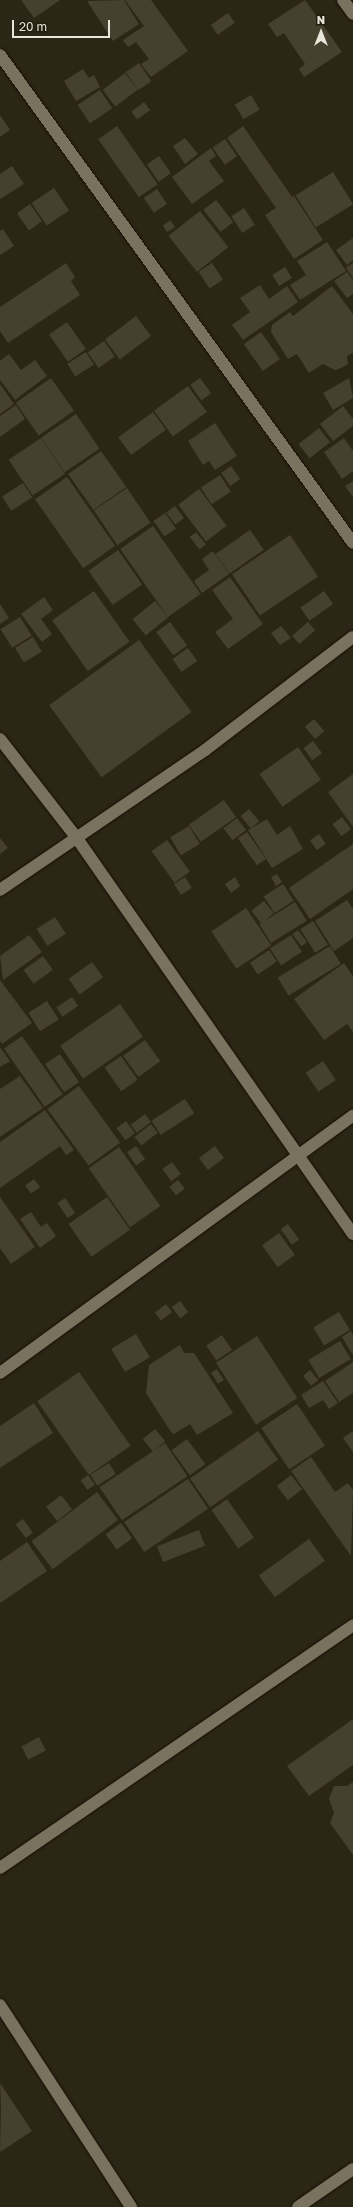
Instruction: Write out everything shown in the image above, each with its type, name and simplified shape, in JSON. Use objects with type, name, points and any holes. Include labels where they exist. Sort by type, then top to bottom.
[{"type":"street","points":[[343,0],[353,14]]},
{"type":"street","points":[[0,55],[353,543]]},
{"type":"street","points":[[0,890],[205,750],[353,637]]},
{"type":"street","points":[[0,739],[76,837],[353,1234]]},
{"type":"street","points":[[0,1373],[353,1116]]},
{"type":"street","points":[[0,1868],[353,1625]]},
{"type":"street","points":[[0,2005],[131,2207]]},
{"type":"street","points":[[298,2207],[353,2169]]},
{"type":"building","points":[[21,0],[60,0],[34,18]]},
{"type":"building","points":[[124,0],[139,24],[113,41],[87,1]]},
{"type":"building","points":[[125,0],[151,0],[188,51],[151,77],[141,64],[149,59],[136,42],[128,47],[123,40],[144,26]]},
{"type":"building","points":[[305,0],[342,52],[304,77],[299,69],[305,64],[284,33],[277,37],[268,24]]},
{"type":"building","points":[[228,13],[235,23],[218,35],[211,25]]},
{"type":"building","points":[[139,63],[151,81],[138,90],[126,72]]},
{"type":"building","points":[[83,69],[89,78],[94,75],[100,87],[76,101],[64,81]]},
{"type":"building","points":[[125,73],[138,90],[115,107],[103,90]]},
{"type":"building","points":[[100,90],[112,108],[90,123],[78,105]]},
{"type":"building","points":[[251,95],[260,110],[243,119],[235,105]]},
{"type":"building","points":[[144,102],[150,110],[137,120],[131,112]]},
{"type":"building","points":[[0,115],[10,130],[0,137]]},
{"type":"building","points":[[117,126],[158,184],[139,197],[98,139]]},
{"type":"building","points":[[243,126],[292,197],[287,201],[294,196],[323,240],[294,259],[265,215],[276,208],[227,138]]},
{"type":"building","points":[[185,138],[198,154],[185,164],[173,146]]},
{"type":"building","points":[[225,139],[237,156],[225,165],[213,148]]},
{"type":"building","points":[[211,148],[216,156],[209,161],[224,181],[192,204],[172,177]]},
{"type":"building","points":[[159,156],[171,173],[159,182],[147,165]]},
{"type":"building","points":[[12,166],[24,184],[0,199],[0,174]]},
{"type":"building","points":[[333,172],[353,204],[316,228],[296,195]]},
{"type":"building","points":[[54,188],[69,210],[47,225],[32,203]]},
{"type":"building","points":[[157,189],[167,204],[154,213],[144,198]]},
{"type":"building","points":[[216,200],[233,222],[221,232],[203,210]]},
{"type":"building","points":[[30,204],[42,221],[29,230],[17,213]]},
{"type":"building","points":[[244,208],[255,225],[242,233],[231,216]]},
{"type":"building","points":[[200,211],[228,247],[197,272],[168,236]]},
{"type":"building","points":[[170,220],[175,227],[167,232],[163,226]]},
{"type":"building","points":[[3,229],[14,246],[0,255],[0,231]]},
{"type":"building","points":[[353,238],[353,260],[347,265],[336,250]]},
{"type":"building","points":[[327,242],[346,271],[300,300],[290,285],[306,275],[297,261]]},
{"type":"building","points":[[66,263],[75,277],[71,281],[80,295],[8,343],[0,331],[0,307]]},
{"type":"building","points":[[212,263],[223,280],[209,288],[199,272]]},
{"type":"building","points":[[353,263],[353,278],[346,268]]},
{"type":"building","points":[[285,267],[292,278],[279,286],[272,275]]},
{"type":"building","points":[[347,272],[353,280],[353,294],[347,298],[334,281]]},
{"type":"building","points":[[260,285],[269,299],[287,286],[298,302],[243,340],[232,325],[250,312],[240,298]]},
{"type":"building","points":[[332,286],[353,314],[353,353],[347,356],[348,364],[341,368],[335,370],[323,364],[309,373],[297,354],[288,359],[271,332],[272,325],[290,312],[293,316]]},
{"type":"building","points":[[136,316],[151,336],[120,359],[105,339]]},
{"type":"building","points":[[67,322],[86,349],[68,362],[49,335]]},
{"type":"building","points":[[261,332],[280,359],[263,371],[244,344]]},
{"type":"building","points":[[104,341],[115,357],[99,368],[88,352]]},
{"type":"building","points":[[86,352],[94,365],[75,376],[67,364]]},
{"type":"building","points":[[9,354],[21,370],[35,360],[47,376],[15,400],[0,380],[0,361]]},
{"type":"building","points":[[51,378],[74,411],[39,435],[16,403]]},
{"type":"building","points":[[200,378],[211,393],[201,400],[190,385]]},
{"type":"building","points":[[349,378],[353,398],[333,410],[323,393]]},
{"type":"building","points":[[0,384],[14,404],[0,414]]},
{"type":"building","points":[[188,386],[207,412],[173,437],[154,411]]},
{"type":"building","points":[[16,405],[25,419],[0,437],[0,416]]},
{"type":"building","points":[[343,406],[353,419],[353,426],[333,441],[320,424]]},
{"type":"building","points":[[153,412],[166,430],[131,455],[118,437]]},
{"type":"building","points":[[76,414],[99,449],[65,472],[41,437]]},
{"type":"building","points":[[215,423],[237,456],[215,470],[209,461],[203,465],[188,441]]},
{"type":"building","points":[[319,428],[330,442],[310,458],[299,444]]},
{"type":"building","points":[[41,438],[65,474],[33,495],[9,460]]},
{"type":"building","points":[[344,438],[353,451],[353,471],[342,479],[324,452]]},
{"type":"building","points":[[101,451],[126,487],[93,510],[68,474]]},
{"type":"building","points":[[231,466],[240,479],[230,486],[221,473]]},
{"type":"building","points":[[220,475],[231,492],[212,504],[201,488]]},
{"type":"building","points":[[67,477],[115,546],[83,568],[35,499]]},
{"type":"building","points":[[353,481],[353,497],[345,486]]},
{"type":"building","points":[[23,483],[32,497],[11,511],[2,497]]},
{"type":"building","points":[[127,488],[150,523],[117,545],[94,510]]},
{"type":"building","points":[[199,489],[227,526],[206,541],[178,505]]},
{"type":"building","points":[[175,506],[184,518],[175,525],[166,513]]},
{"type":"building","points":[[165,513],[176,529],[164,537],[154,521]]},
{"type":"building","points":[[153,526],[201,594],[168,617],[120,549]]},
{"type":"building","points":[[250,530],[264,550],[229,574],[216,554]]},
{"type":"building","points":[[196,532],[206,545],[200,550],[190,537]]},
{"type":"building","points":[[290,535],[318,576],[260,616],[232,574]]},
{"type":"building","points":[[118,550],[142,584],[113,605],[89,571]]},
{"type":"building","points":[[213,551],[229,574],[202,593],[194,581],[209,570],[202,559]]},
{"type":"building","points":[[230,577],[263,624],[228,649],[215,632],[233,619],[212,590]]},
{"type":"building","points":[[94,591],[130,642],[88,671],[52,620]]},
{"type":"building","points":[[324,591],[333,604],[309,621],[300,608]]},
{"type":"building","points":[[44,597],[53,610],[41,619],[52,634],[42,642],[21,614]]},
{"type":"building","points":[[155,601],[168,617],[146,636],[132,619]]},
{"type":"building","points":[[0,604],[9,618],[0,624]]},
{"type":"building","points":[[20,617],[32,636],[12,648],[0,629]]},
{"type":"building","points":[[170,622],[187,645],[173,655],[156,632]]},
{"type":"building","points":[[308,622],[315,630],[299,644],[292,636]]},
{"type":"building","points":[[281,626],[291,638],[280,645],[271,633]]},
{"type":"building","points":[[33,637],[42,652],[24,662],[15,648]]},
{"type":"building","points":[[139,640],[191,712],[102,777],[49,705]]},
{"type":"building","points":[[188,648],[197,661],[182,672],[172,659]]},
{"type":"building","points":[[314,719],[324,731],[315,739],[305,727]]},
{"type":"building","points":[[313,741],[322,753],[312,760],[303,748]]},
{"type":"building","points":[[298,747],[321,780],[282,807],[259,774]]},
{"type":"building","points":[[353,774],[353,827],[328,792]]},
{"type":"building","points":[[224,800],[236,817],[201,842],[189,825]]},
{"type":"building","points":[[249,809],[259,821],[251,828],[241,816]]},
{"type":"building","points":[[342,817],[351,829],[341,836],[332,824]]},
{"type":"building","points":[[237,818],[246,830],[232,840],[223,828]]},
{"type":"building","points":[[267,819],[277,835],[290,826],[303,849],[272,868],[248,830]]},
{"type":"building","points":[[189,826],[200,844],[181,855],[170,837]]},
{"type":"building","points":[[247,832],[266,859],[257,865],[238,838]]},
{"type":"building","points":[[319,834],[326,844],[317,850],[310,840]]},
{"type":"building","points":[[0,838],[8,848],[0,854]]},
{"type":"building","points":[[167,840],[190,872],[175,883],[152,851]]},
{"type":"building","points":[[353,844],[353,889],[310,919],[289,888]]},
{"type":"building","points":[[277,874],[282,882],[276,886],[271,877]]},
{"type":"building","points":[[185,877],[192,888],[181,895],[174,884]]},
{"type":"building","points":[[235,877],[240,886],[231,893],[225,884]]},
{"type":"building","points":[[283,884],[294,901],[275,913],[264,897]]},
{"type":"building","points":[[347,900],[353,909],[353,938],[334,951],[315,921]]},
{"type":"building","points":[[264,901],[274,914],[261,923],[251,911]]},
{"type":"building","points":[[295,902],[307,921],[271,943],[259,924]]},
{"type":"building","points":[[246,908],[271,945],[236,969],[211,931]]},
{"type":"building","points":[[55,917],[66,934],[47,946],[37,929]]},
{"type":"building","points":[[313,921],[328,945],[315,953],[300,929]]},
{"type":"building","points":[[298,930],[307,942],[301,946],[292,934]]},
{"type":"building","points":[[29,935],[42,952],[3,980],[0,956]]},
{"type":"building","points":[[291,935],[302,952],[281,965],[270,949]]},
{"type":"building","points":[[330,946],[341,964],[289,995],[278,977]]},
{"type":"building","points":[[269,950],[277,962],[258,974],[250,963]]},
{"type":"building","points":[[43,956],[53,970],[34,984],[24,970]]},
{"type":"building","points":[[92,962],[103,977],[80,994],[69,979]]},
{"type":"building","points":[[344,963],[353,976],[353,1032],[347,1024],[324,1040],[294,999]]},
{"type":"building","points":[[0,980],[32,1023],[2,1044],[0,1041]]},
{"type":"building","points":[[72,997],[78,1006],[62,1017],[56,1008]]},
{"type":"building","points":[[47,1001],[59,1020],[40,1031],[28,1013]]},
{"type":"building","points":[[120,1004],[143,1037],[83,1079],[60,1046]]},
{"type":"building","points":[[22,1036],[63,1094],[45,1107],[4,1049]]},
{"type":"building","points":[[145,1040],[160,1061],[138,1077],[123,1056]]},
{"type":"building","points":[[0,1047],[10,1061],[0,1067]]},
{"type":"building","points":[[60,1054],[79,1082],[64,1092],[45,1064]]},
{"type":"building","points":[[121,1056],[138,1080],[121,1091],[105,1067]]},
{"type":"building","points":[[323,1061],[336,1080],[318,1092],[306,1073]]},
{"type":"building","points":[[20,1076],[43,1108],[0,1137],[0,1089]]},
{"type":"building","points":[[79,1086],[120,1143],[89,1166],[47,1109]]},
{"type":"building","points":[[185,1099],[194,1113],[161,1135],[151,1121]]},
{"type":"building","points":[[45,1110],[74,1150],[66,1155],[60,1146],[0,1188],[0,1142]]},
{"type":"building","points":[[145,1114],[151,1122],[137,1133],[131,1125]]},
{"type":"building","points":[[126,1121],[135,1133],[125,1140],[116,1128]]},
{"type":"building","points":[[151,1124],[158,1133],[141,1146],[134,1137]]},
{"type":"building","points":[[136,1146],[145,1159],[136,1165],[127,1152]]},
{"type":"building","points":[[215,1146],[224,1158],[208,1170],[199,1158]]},
{"type":"building","points":[[119,1147],[160,1206],[130,1227],[89,1168]]},
{"type":"building","points":[[172,1162],[181,1174],[171,1181],[162,1169]]},
{"type":"building","points":[[34,1179],[40,1187],[31,1194],[25,1186]]},
{"type":"building","points":[[178,1180],[185,1189],[176,1195],[169,1187]]},
{"type":"building","points":[[0,1197],[35,1247],[11,1264],[0,1248]]},
{"type":"building","points":[[107,1197],[130,1230],[91,1257],[68,1224]]},
{"type":"building","points":[[65,1198],[75,1213],[68,1218],[58,1203]]},
{"type":"building","points":[[31,1212],[41,1227],[47,1223],[56,1236],[40,1248],[20,1219]]},
{"type":"building","points":[[288,1224],[299,1239],[292,1245],[281,1229]]},
{"type":"building","points":[[279,1233],[295,1255],[278,1267],[262,1245]]},
{"type":"building","points":[[180,1301],[188,1312],[180,1318],[172,1307]]},
{"type":"building","points":[[166,1304],[172,1312],[161,1320],[155,1312]]},
{"type":"building","points":[[339,1312],[350,1330],[324,1345],[313,1327]]},
{"type":"building","points":[[351,1331],[353,1335],[353,1355],[342,1337]]},
{"type":"building","points":[[136,1334],[150,1357],[125,1372],[111,1349]]},
{"type":"building","points":[[222,1335],[232,1350],[216,1361],[206,1346]]},
{"type":"building","points":[[257,1336],[297,1398],[256,1425],[216,1363]]},
{"type":"building","points":[[340,1341],[351,1359],[319,1378],[308,1360]]},
{"type":"building","points":[[180,1345],[184,1353],[194,1353],[233,1413],[197,1435],[190,1424],[174,1434],[171,1432],[146,1393],[149,1365]]},
{"type":"building","points":[[353,1362],[353,1393],[339,1402],[325,1381]]},
{"type":"building","points":[[217,1369],[224,1380],[218,1384],[211,1373]]},
{"type":"building","points":[[310,1370],[318,1380],[311,1386],[303,1376]]},
{"type":"building","points":[[79,1372],[131,1446],[89,1475],[37,1401]]},
{"type":"building","points":[[323,1381],[338,1403],[329,1409],[323,1400],[309,1408],[301,1395]]},
{"type":"building","points":[[34,1403],[53,1433],[0,1468],[0,1426]]},
{"type":"building","points":[[297,1404],[325,1445],[289,1469],[261,1428]]},
{"type":"building","points":[[155,1429],[165,1441],[153,1452],[143,1439]]},
{"type":"building","points":[[258,1431],[278,1460],[210,1507],[190,1479]]},
{"type":"building","points":[[353,1431],[353,1452],[343,1438]]},
{"type":"building","points":[[187,1439],[205,1464],[190,1475],[172,1450]]},
{"type":"building","points":[[165,1443],[187,1476],[122,1520],[100,1487]]},
{"type":"building","points":[[311,1457],[335,1492],[348,1483],[353,1490],[351,1556],[291,1471]]},
{"type":"building","points":[[109,1463],[116,1474],[97,1486],[90,1475]]},
{"type":"building","points":[[88,1475],[95,1485],[88,1490],[81,1480]]},
{"type":"building","points":[[291,1475],[302,1489],[288,1500],[277,1486]]},
{"type":"building","points":[[188,1479],[208,1509],[144,1552],[124,1522]]},
{"type":"building","points":[[97,1492],[118,1520],[53,1569],[32,1541]]},
{"type":"building","points":[[61,1495],[72,1509],[57,1521],[46,1507]]},
{"type":"building","points":[[227,1499],[254,1538],[238,1548],[211,1510]]},
{"type":"building","points":[[23,1519],[33,1533],[26,1538],[16,1524]]},
{"type":"building","points":[[121,1523],[132,1538],[117,1550],[106,1534]]},
{"type":"building","points":[[199,1530],[205,1546],[163,1562],[157,1546]]},
{"type":"building","points":[[309,1539],[325,1561],[275,1597],[259,1575]]},
{"type":"building","points":[[27,1542],[47,1571],[0,1603],[0,1561]]},
{"type":"building","points":[[353,1719],[353,1765],[309,1796],[287,1766]]},
{"type":"building","points":[[39,1737],[46,1750],[28,1760],[21,1746]]},
{"type":"building","points":[[353,1782],[353,1855],[330,1823],[334,1813],[329,1799],[334,1786],[347,1786]]},
{"type":"building","points":[[0,2083],[32,2131],[0,2152],[1,2106]]}]
